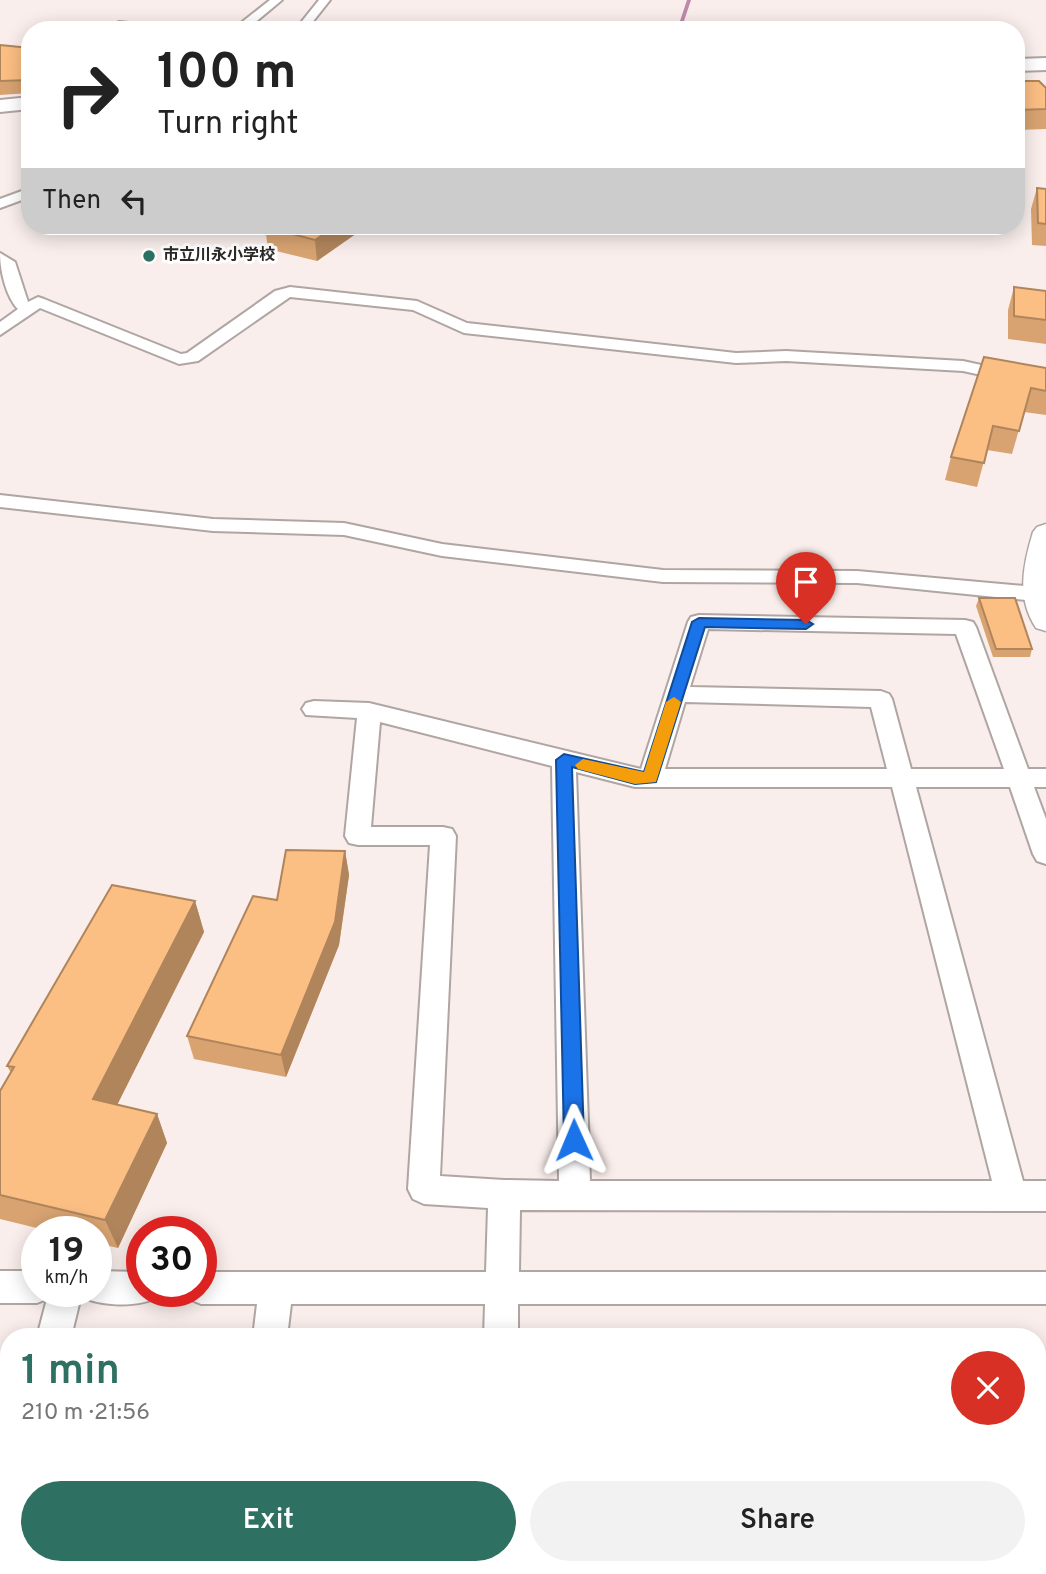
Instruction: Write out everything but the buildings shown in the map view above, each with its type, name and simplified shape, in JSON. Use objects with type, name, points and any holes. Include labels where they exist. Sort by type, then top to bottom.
[{"type":"highway","points":[[1025,56],[1046,55]]},
{"type":"highway","points":[[1025,65],[1046,64]]},
{"type":"highway","points":[[0,106],[21,104]]},
{"type":"highway","points":[[0,115],[21,114]]},
{"type":"street","points":[[249,21],[276,0]]},
{"type":"street","points":[[307,21],[320,1]]},
{"type":"street","points":[[0,204],[21,196]]},
{"type":"street","points":[[0,258],[7,262],[21,304],[28,310]]},
{"type":"street","points":[[0,330],[38,302],[179,359],[192,357],[247,317],[290,292],[417,306],[464,328],[736,358],[786,356],[963,366],[1046,384]]},
{"type":"street","points":[[0,501],[213,525],[344,529],[442,550],[663,576],[857,577],[1041,594]]},
{"type":"street","points":[[1046,532],[1036,566],[1034,585],[1041,594],[1046,622]]},
{"type":"street","points":[[650,778],[699,622],[965,627],[1046,854]]},
{"type":"street","points":[[676,694],[881,699],[1010,1196]]},
{"type":"street","points":[[314,709],[369,711],[635,778],[1046,778]]},
{"type":"street","points":[[369,711],[358,836],[443,836],[424,1189],[504,1195],[1046,1196]]},
{"type":"street","points":[[564,760],[575,1195]]},
{"type":"street","points":[[501,1328],[504,1195]]},
{"type":"street","points":[[0,1287],[21,1287]]},
{"type":"street","points":[[217,1288],[1046,1289]]},
{"type":"street","points":[[271,1328],[276,1288]]},
{"type":"street","points":[[56,1328],[61,1307]]},
{"type":"waterway","points":[[682,21],[689,0]]},
{"type":"waterway","points":[[0,200],[21,192]]},
{"type":"slow traffic","points":[[583,765],[635,778],[650,778],[674,702]]},
{"type":"place","name":"市立川永小学校","points":[[149,256]]},
{"type":"route","points":[[574,1140],[564,760],[635,778],[650,778],[699,622],[806,624]]}]
